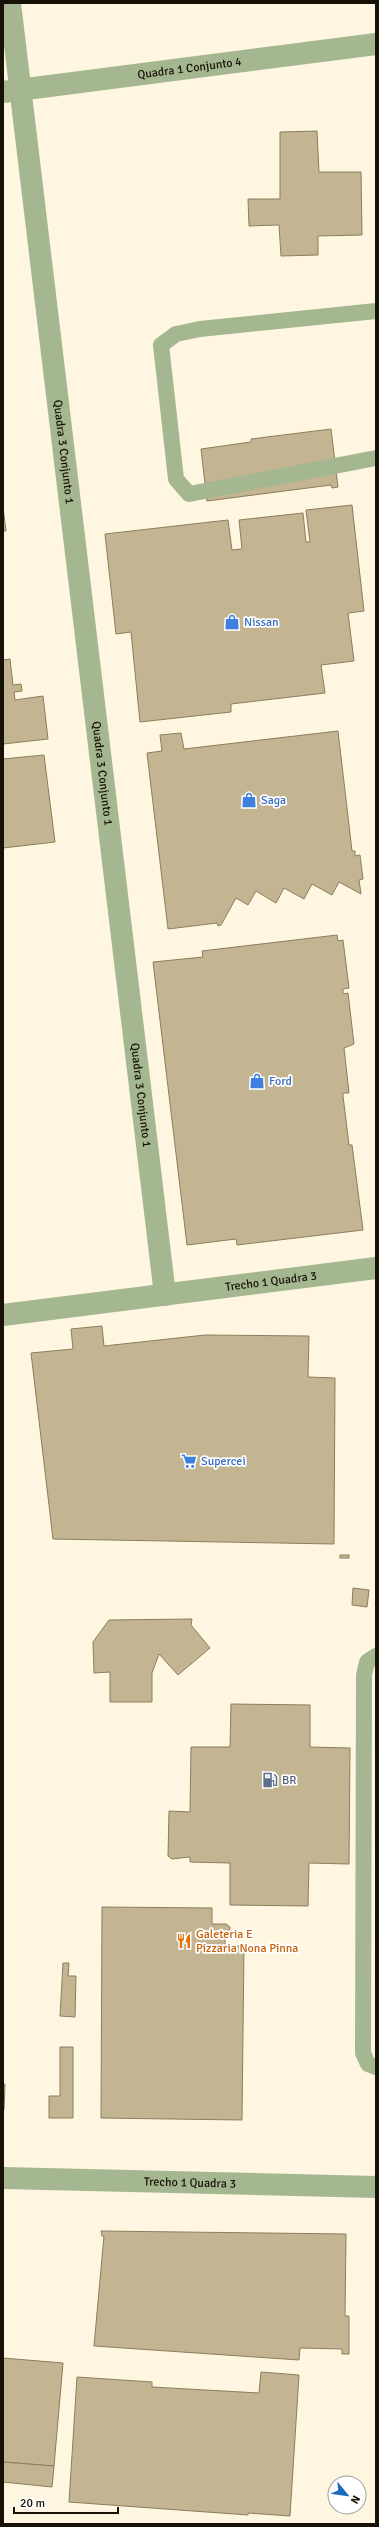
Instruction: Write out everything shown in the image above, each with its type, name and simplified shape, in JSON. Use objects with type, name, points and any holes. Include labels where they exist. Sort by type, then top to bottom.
[{"type":"street","name":"Quadra 3 Conjunto 1","points":[[10,3],[12,91],[165,1294]]},
{"type":"street","name":"Quadra 1 Conjunto 4","points":[[12,91],[376,44]]},
{"type":"street","name":"Trecho 1 Quadra 3","points":[[165,1294],[376,1268]]},
{"type":"street","points":[[3,1315],[165,1294]]},
{"type":"street","name":"Trecho 1 Quadra 3","points":[[3,2178],[376,2187]]},
{"type":"lane","points":[[376,312],[200,329],[176,334],[161,345],[176,479],[188,494],[376,458]]},
{"type":"lane","points":[[376,1656],[367,1662],[364,1675],[363,2030],[363,2053],[368,2064],[376,2067]]},
{"type":"building","points":[[317,131],[319,172],[361,172],[362,235],[318,236],[318,255],[281,256],[279,225],[249,226],[248,199],[280,199],[280,132]]},
{"type":"building","points":[[331,429],[338,487],[332,488],[331,485],[207,501],[201,449],[251,442],[251,439]]},
{"type":"building","name":"Nissan","points":[[352,505],[364,611],[348,613],[354,661],[321,665],[325,693],[231,704],[231,712],[140,722],[131,632],[116,634],[105,534],[228,520],[232,550],[242,549],[239,520],[303,513],[306,542],[310,542],[306,510]]},
{"type":"building","points":[[3,507],[6,531],[3,531]]},
{"type":"building","points":[[10,659],[13,685],[21,684],[22,691],[14,692],[15,700],[43,696],[48,739],[3,744],[3,660]]},
{"type":"building","name":"Saga","points":[[338,731],[352,851],[355,851],[355,856],[360,855],[363,879],[359,880],[361,894],[339,882],[332,895],[312,884],[304,899],[284,888],[276,903],[256,891],[248,905],[236,898],[221,925],[218,926],[217,923],[168,929],[147,753],[162,751],[160,735],[181,733],[184,749]]},
{"type":"building","points":[[44,755],[55,842],[3,848],[3,759]]},
{"type":"building","name":"Ford","points":[[337,935],[338,941],[343,940],[349,988],[343,989],[343,994],[348,993],[354,1044],[344,1048],[349,1093],[343,1093],[343,1096],[349,1145],[352,1145],[363,1230],[237,1245],[236,1239],[187,1245],[153,962],[203,957],[202,951]]},
{"type":"building","name":"Supercei","points":[[102,1326],[104,1346],[205,1335],[309,1336],[308,1377],[335,1378],[334,1544],[53,1539],[31,1353],[73,1349],[71,1329]]},
{"type":"building","points":[[340,1555],[349,1555],[349,1558],[340,1558]]},
{"type":"building","points":[[353,1588],[369,1590],[367,1607],[352,1605]]},
{"type":"building","points":[[192,1619],[191,1625],[210,1648],[178,1675],[159,1654],[152,1673],[152,1702],[110,1702],[110,1672],[94,1673],[93,1642],[109,1620]]},
{"type":"building","name":"BR","points":[[231,1704],[310,1705],[310,1747],[350,1748],[349,1864],[309,1863],[308,1906],[230,1905],[230,1863],[190,1862],[190,1857],[172,1859],[168,1856],[169,1811],[190,1812],[191,1747],[230,1747]]},
{"type":"building","points":[[102,1907],[212,1908],[212,1924],[226,1924],[230,1927],[230,1931],[225,1935],[225,1946],[244,1946],[242,2120],[101,2118]]},
{"type":"building","points":[[63,1963],[69,1963],[68,1976],[76,1976],[75,2017],[60,2016]]},
{"type":"building","points":[[60,2047],[73,2047],[73,2118],[49,2118],[49,2096],[60,2096]]},
{"type":"building","points":[[3,2084],[5,2084],[4,2110],[3,2110]]},
{"type":"building","points":[[101,2231],[346,2234],[345,2316],[349,2316],[349,2354],[342,2354],[342,2349],[300,2348],[299,2360],[94,2346],[104,2236],[102,2236]]},
{"type":"building","points":[[3,2358],[63,2363],[54,2466],[3,2462]]},
{"type":"building","points":[[261,2372],[299,2375],[290,2516],[248,2513],[248,2515],[69,2502],[77,2377],[152,2382],[152,2387],[259,2393]]},
{"type":"building","points":[[3,2462],[54,2466],[52,2487],[3,2482]]},
{"type":"place","name":"Nissan","points":[[232,622]]},
{"type":"place","name":"Saga","points":[[249,800]]},
{"type":"place","name":"Ford","points":[[257,1081]]},
{"type":"place","name":"Supercei","points":[[189,1461]]},
{"type":"place","name":"BR","points":[[270,1780]]},
{"type":"place","name":"Galeteria E Pizzaria Nona Pinna","points":[[184,1941]]}]
